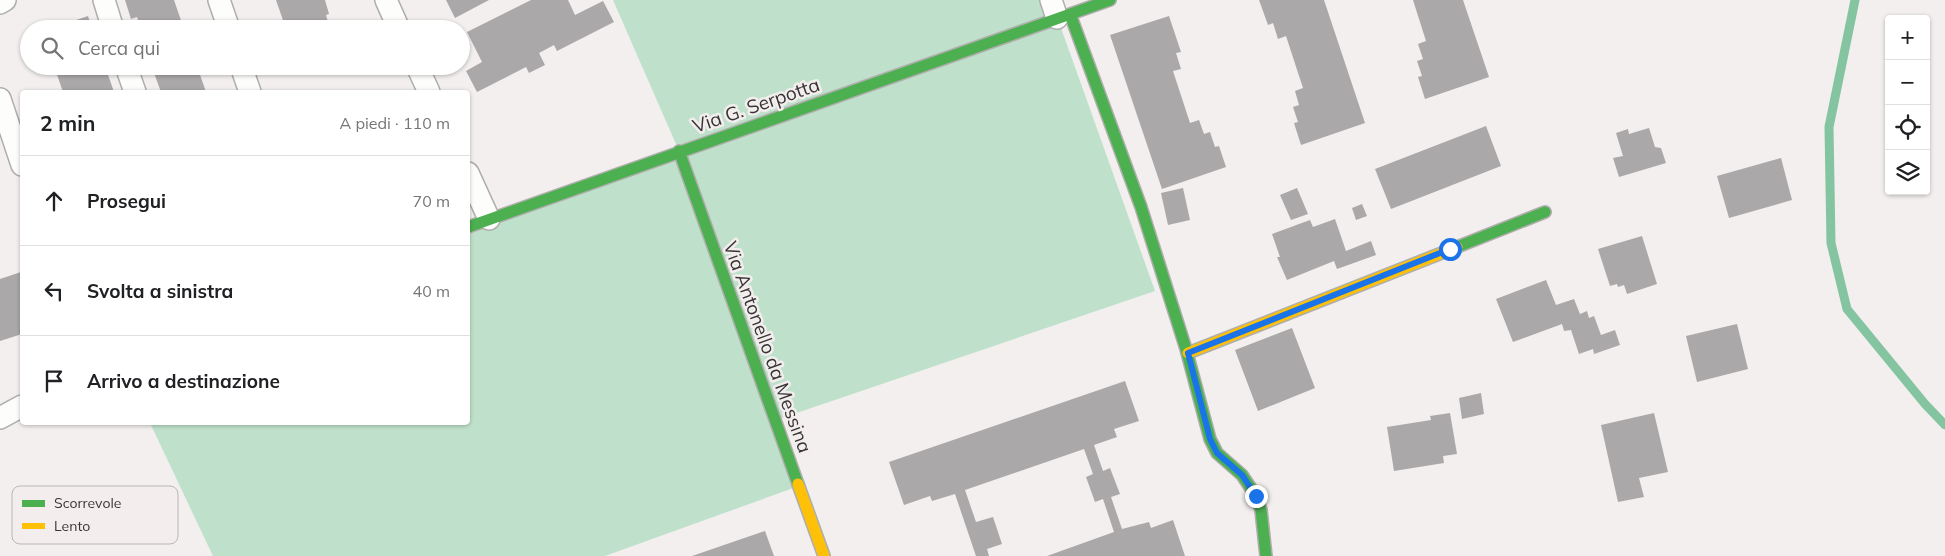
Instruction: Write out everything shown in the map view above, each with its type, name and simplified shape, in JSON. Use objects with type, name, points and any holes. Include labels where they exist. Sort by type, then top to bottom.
[{"type":"street","points":[[0,2],[5,0]]},
{"type":"street","points":[[104,0],[110,20]]},
{"type":"street","points":[[219,0],[226,20]]},
{"type":"street","points":[[386,0],[395,20]]},
{"type":"street","name":"Via G. Serpotta","points":[[470,226],[1059,11],[1110,0]]},
{"type":"street","points":[[1059,11],[1141,207],[1188,353],[1210,439],[1217,453],[1242,475],[1256,496],[1261,510],[1266,556]]},
{"type":"street","points":[[129,75],[134,90]]},
{"type":"street","points":[[244,75],[249,90]]},
{"type":"street","points":[[421,75],[428,90]]},
{"type":"street","points":[[0,99],[20,159]]},
{"type":"street","name":"Via Antonello da Messina","points":[[679,151],[824,556]]},
{"type":"street","points":[[470,177],[489,219]]},
{"type":"street","points":[[1188,353],[1545,212]]},
{"type":"street","points":[[0,418],[20,407]]},
{"type":"green space","points":[[613,0],[1051,0],[1155,291],[776,420],[799,486],[605,556],[213,556],[151,425],[470,425],[470,226],[679,151]]},
{"type":"building","points":[[125,0],[174,0],[181,20],[138,20],[137,17],[131,19]]},
{"type":"building","points":[[276,0],[325,0],[329,14],[326,15],[327,20],[283,20]]},
{"type":"building","points":[[446,0],[489,0],[455,18]]},
{"type":"building","points":[[531,0],[568,0],[575,15],[603,1],[614,22],[557,51],[554,45],[539,53],[545,65],[529,73],[526,67],[477,92],[468,75],[470,75],[470,69],[482,62],[470,38],[470,30]]},
{"type":"building","points":[[1259,0],[1324,0],[1365,123],[1301,145],[1294,123],[1298,122],[1293,107],[1299,105],[1295,91],[1303,88],[1286,36],[1278,39],[1273,23],[1268,25]]},
{"type":"building","points":[[1413,0],[1463,0],[1489,77],[1425,99],[1418,77],[1422,76],[1417,61],[1423,59],[1418,44],[1426,41]]},
{"type":"building","points":[[88,16],[89,20],[76,20]]},
{"type":"building","points":[[1169,16],[1181,52],[1176,53],[1181,69],[1173,71],[1190,123],[1199,120],[1204,134],[1210,132],[1215,147],[1219,146],[1226,167],[1162,189],[1110,35]]},
{"type":"building","points":[[57,75],[108,75],[113,90],[62,90]]},
{"type":"building","points":[[155,75],[200,75],[205,90],[160,90]]},
{"type":"building","points":[[1486,126],[1501,166],[1391,209],[1375,169]]},
{"type":"building","points":[[1649,128],[1655,147],[1661,148],[1666,163],[1619,177],[1613,158],[1623,156],[1616,133],[1628,129],[1629,134]]},
{"type":"building","points":[[1781,158],[1792,200],[1729,218],[1717,176]]},
{"type":"building","points":[[1183,188],[1190,220],[1168,225],[1161,193]]},
{"type":"building","points":[[1297,188],[1308,214],[1291,220],[1280,195]]},
{"type":"building","points":[[1362,204],[1367,216],[1356,220],[1352,208]]},
{"type":"building","points":[[1335,219],[1346,251],[1371,241],[1376,255],[1337,269],[1334,261],[1287,280],[1277,257],[1280,257],[1272,234],[1310,220],[1313,227]]},
{"type":"building","points":[[1642,236],[1657,284],[1627,294],[1624,285],[1618,287],[1617,284],[1610,286],[1598,249]]},
{"type":"building","points":[[20,272],[20,335],[0,341],[0,279]]},
{"type":"building","points":[[1546,280],[1556,305],[1574,299],[1580,314],[1587,311],[1589,318],[1594,316],[1601,335],[1615,330],[1620,345],[1594,354],[1593,349],[1579,354],[1571,330],[1564,331],[1562,324],[1513,342],[1496,299]]},
{"type":"building","points":[[1737,324],[1748,369],[1697,382],[1686,336]]},
{"type":"building","points":[[1292,328],[1315,388],[1258,411],[1235,350]]},
{"type":"building","points":[[1125,381],[1139,421],[1114,429],[1117,437],[1094,445],[1103,471],[1110,468],[1120,494],[1111,497],[1122,529],[1149,522],[1151,528],[1173,520],[1185,556],[1047,556],[1114,532],[1103,499],[1095,502],[1086,477],[1093,474],[1084,449],[965,490],[976,522],[993,517],[1002,544],[987,549],[989,556],[976,556],[955,494],[932,501],[930,496],[904,505],[889,462]]},
{"type":"building","points":[[1481,393],[1484,414],[1462,419],[1459,398]]},
{"type":"building","points":[[1450,413],[1457,454],[1443,456],[1444,463],[1394,471],[1387,427],[1431,420],[1430,416]]},
{"type":"building","points":[[1654,413],[1668,472],[1639,478],[1644,497],[1618,502],[1601,425]]},
{"type":"building","points":[[765,531],[774,556],[692,556]]},
{"type":"waterway","points":[[1855,0],[1829,127],[1831,243],[1847,309],[1925,404],[1945,425]]},
{"type":"traffic: fast","points":[[470,226],[1110,0]]},
{"type":"traffic: fast","points":[[1070,14],[1141,207],[1186,349],[1210,439],[1217,453],[1242,475],[1256,496],[1261,510],[1266,556]]},
{"type":"traffic: fast","points":[[679,151],[798,484]]},
{"type":"traffic: fast","points":[[1457,247],[1545,212]]},
{"type":"traffic: slow","points":[[1188,353],[1457,247]]},
{"type":"traffic: slow","points":[[798,484],[824,556]]},
{"type":"route","points":[[1256,496],[1233,465],[1217,453],[1210,439],[1200,407],[1188,353],[1450,249]]}]
